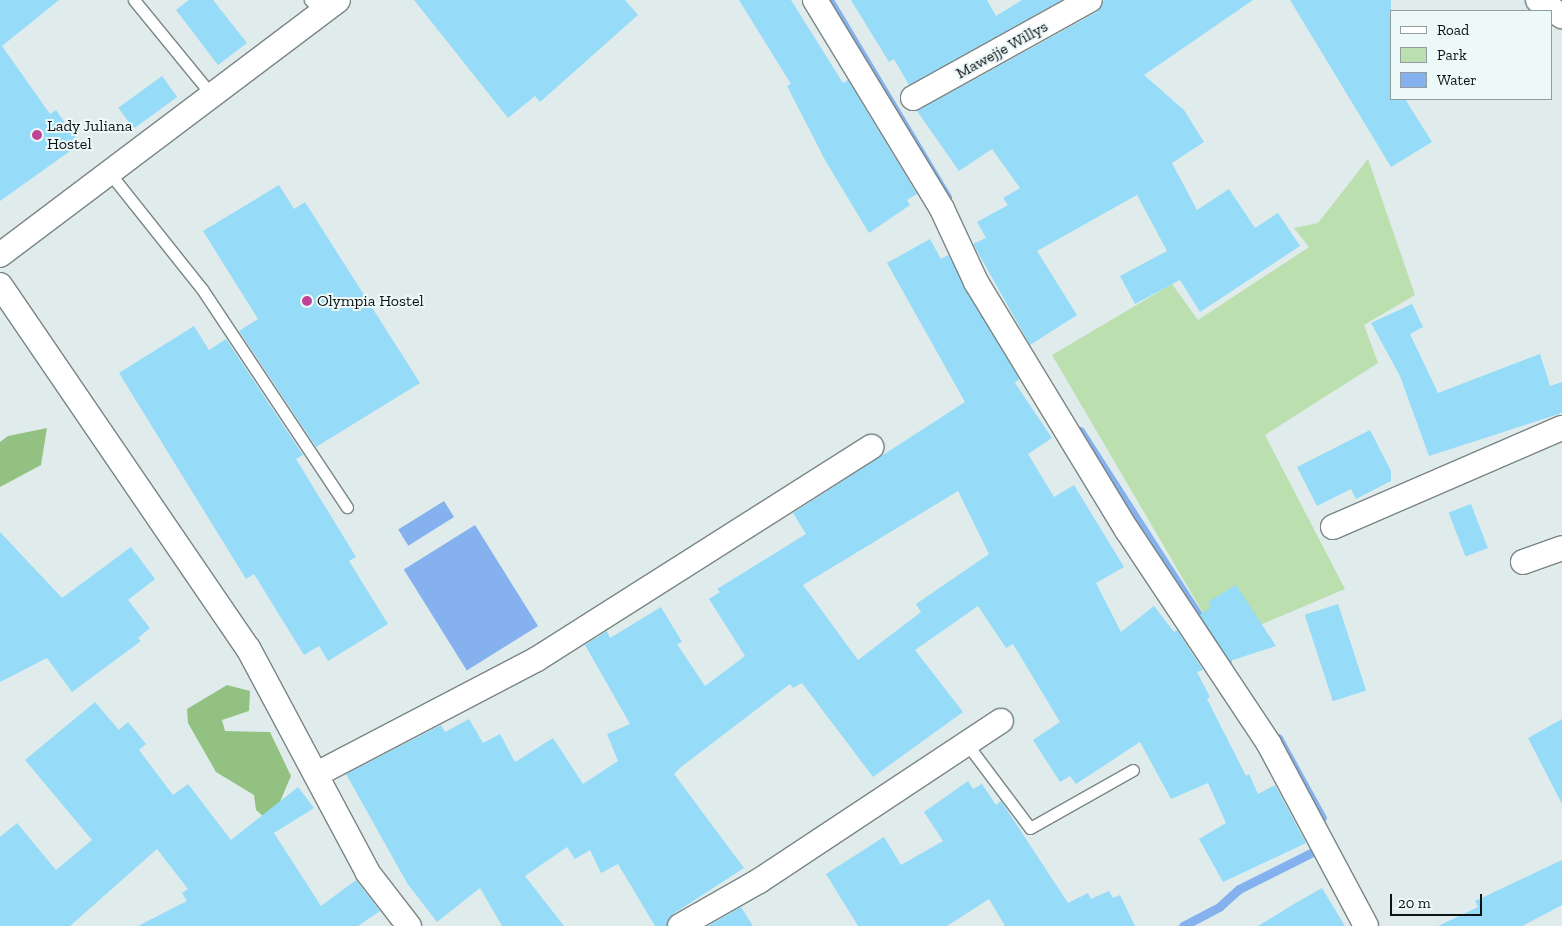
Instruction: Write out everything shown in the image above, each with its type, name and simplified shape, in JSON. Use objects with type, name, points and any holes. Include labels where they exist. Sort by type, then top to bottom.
[{"type":"street","points":[[815,0],[942,209],[976,282],[1127,530],[1269,744],[1366,926]]},
{"type":"street","name":"Mawejje Willys","points":[[913,98],[1090,0]]},
{"type":"street","points":[[1538,0],[1562,16]]},
{"type":"street","points":[[0,254],[211,94],[323,4]]},
{"type":"street","points":[[0,285],[248,648],[317,774],[368,873],[409,926]]},
{"type":"street","points":[[1334,526],[1562,428]]},
{"type":"street","points":[[317,774],[538,658],[870,447]]},
{"type":"street","points":[[1523,562],[1562,548]]},
{"type":"street","points":[[680,926],[760,881],[1001,721]]},
{"type":"lane","points":[[134,0],[211,94]]},
{"type":"lane","points":[[108,171],[202,289],[347,507]]},
{"type":"lane","points":[[966,744],[1030,828],[1133,770]]},
{"type":"green space","points":[[1368,159],[1415,295],[1364,325],[1378,363],[1265,435],[1345,589],[1220,642],[1052,355],[1172,284],[1198,320],[1309,247],[1294,228],[1318,223]]},
{"type":"green space","points":[[47,428],[41,465],[0,487],[0,442],[8,436]]},
{"type":"green space","points":[[227,685],[250,691],[249,711],[222,720],[225,731],[270,732],[291,776],[276,811],[264,817],[256,810],[254,795],[216,772],[188,723],[187,709]]},
{"type":"water","points":[[444,501],[454,517],[408,546],[398,530]]},
{"type":"water","points":[[475,525],[538,626],[467,670],[404,570]]},
{"type":"building","name":"Lady Juliana Hostel","points":[[0,0],[59,0],[2,46],[50,114],[56,110],[80,144],[0,201]]},
{"type":"building","points":[[189,0],[213,0],[247,43],[218,65],[176,10]]},
{"type":"building","points":[[414,0],[625,0],[638,15],[540,102],[535,96],[508,118]]},
{"type":"building","points":[[739,0],[791,0],[843,83],[848,80],[917,194],[907,200],[910,205],[869,233],[825,160],[787,86],[791,84]]},
{"type":"building","points":[[851,0],[987,0],[996,16],[1022,0],[1062,0],[909,85],[894,59],[889,62]]},
{"type":"building","points":[[1104,0],[1253,0],[1144,75],[1184,110],[1204,142],[1172,163],[1197,210],[1229,189],[1255,228],[1278,213],[1300,246],[1200,312],[1180,280],[1135,304],[1120,276],[1167,251],[1137,195],[1037,251],[1077,315],[1030,345],[973,244],[986,238],[977,222],[1008,205],[1003,198],[1020,188],[992,149],[959,171],[917,111],[1097,12]]},
{"type":"building","points":[[1290,0],[1391,0],[1390,100],[1406,100],[1432,142],[1391,167]]},
{"type":"building","points":[[162,76],[177,97],[134,129],[118,108]]},
{"type":"building","name":"Olympia Hostel","points":[[279,185],[294,209],[305,202],[420,383],[316,447],[239,331],[258,319],[203,231]]},
{"type":"building","points":[[930,239],[941,259],[948,255],[1019,379],[1015,383],[1052,438],[1028,454],[1054,497],[1074,485],[1124,567],[1096,583],[1121,632],[1154,606],[1174,632],[1177,630],[1203,670],[1197,672],[1210,697],[1207,699],[1246,776],[1249,774],[1258,794],[1275,785],[1306,843],[1223,882],[1199,839],[1226,823],[1208,783],[1171,799],[1140,742],[1076,784],[1070,776],[1060,782],[1033,740],[1060,722],[1013,644],[1006,648],[978,606],[915,650],[963,712],[873,777],[802,683],[793,688],[790,684],[674,774],[744,868],[673,914],[666,926],[655,926],[618,864],[601,873],[590,850],[575,859],[567,847],[525,876],[564,926],[502,926],[480,888],[437,922],[407,883],[346,774],[441,725],[445,732],[469,719],[483,743],[500,734],[515,762],[553,738],[583,784],[618,761],[607,734],[630,724],[585,645],[607,631],[610,638],[661,607],[682,642],[677,644],[705,686],[745,656],[709,599],[720,592],[717,589],[806,534],[793,513],[965,402],[887,263]],"holes":[[[958,491],[989,554],[916,604],[921,612],[858,660],[803,585]]]},
{"type":"building","points":[[1412,304],[1423,327],[1410,334],[1438,393],[1540,354],[1550,386],[1562,382],[1562,413],[1429,456],[1400,376],[1371,323]]},
{"type":"building","points":[[194,326],[209,350],[226,339],[303,455],[296,459],[356,557],[349,561],[388,624],[328,661],[319,646],[304,655],[254,574],[246,579],[119,373]]},
{"type":"building","points":[[1370,430],[1391,471],[1391,481],[1356,499],[1351,489],[1317,506],[1297,467]]},
{"type":"building","points":[[1471,504],[1488,548],[1465,556],[1449,513]]},
{"type":"building","points":[[0,532],[62,598],[131,547],[155,579],[128,600],[150,628],[138,638],[141,641],[72,692],[47,658],[0,682]]},
{"type":"building","points":[[1236,585],[1276,646],[1230,661],[1200,615],[1211,607],[1208,602]]},
{"type":"building","points":[[1338,604],[1366,691],[1333,701],[1305,615]]},
{"type":"building","points":[[95,702],[119,730],[128,722],[146,744],[139,750],[173,795],[188,784],[231,840],[298,787],[314,808],[274,833],[321,906],[356,880],[380,911],[358,926],[138,926],[187,901],[182,893],[188,889],[157,849],[70,926],[0,926],[0,837],[17,823],[56,870],[92,840],[25,760]]},
{"type":"building","points":[[1562,719],[1562,804],[1528,738]]},
{"type":"building","points":[[968,781],[973,789],[982,784],[996,805],[1001,801],[1068,903],[1088,893],[1091,899],[1109,891],[1113,898],[1120,895],[1135,926],[1005,926],[989,899],[947,926],[858,926],[826,874],[884,837],[901,865],[943,841],[924,812]]},
{"type":"building","points":[[1562,860],[1562,905],[1522,926],[1438,926],[1478,907],[1475,901]]},
{"type":"building","points":[[1322,888],[1345,926],[1258,926],[1294,904]]},
{"type":"building","points":[[741,907],[753,926],[708,926]]},
{"type":"waterway","points":[[829,0],[947,197]]},
{"type":"waterway","points":[[1080,431],[1227,660]]},
{"type":"waterway","points":[[1278,738],[1322,818]]},
{"type":"waterway","points":[[1183,926],[1219,907],[1239,889],[1313,852]]},
{"type":"place","name":"Lady Juliana Hostel","points":[[37,135]]},
{"type":"place","name":"Olympia Hostel","points":[[307,301]]}]
